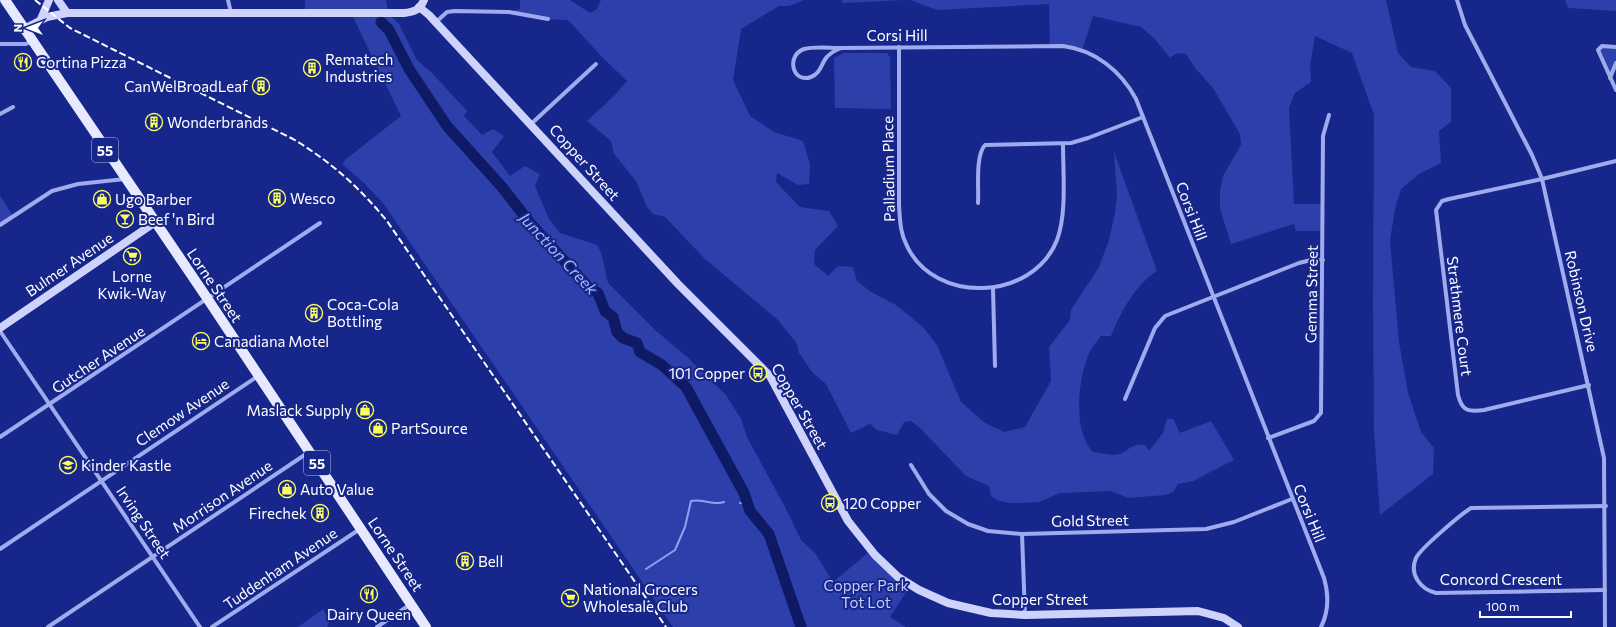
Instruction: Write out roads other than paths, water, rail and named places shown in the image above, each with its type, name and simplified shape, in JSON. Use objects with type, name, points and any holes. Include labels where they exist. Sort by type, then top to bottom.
[{"type":"main road","name":"Lorne Street","points":[[5,0],[154,222],[207,298],[426,627]]},
{"type":"street","points":[[41,19],[49,0]]},
{"type":"street","points":[[58,0],[67,13]]},
{"type":"street","points":[[228,0],[231,13]]},
{"type":"street","name":"Robinson Drive","points":[[1458,0],[1465,26],[1532,155],[1542,179],[1604,458],[1606,506],[1605,627]]},
{"type":"street","points":[[24,29],[41,19],[67,13],[404,13],[415,11],[422,4]]},
{"type":"street","name":"Copper Street","points":[[422,4],[436,22],[678,284],[770,376],[848,520],[866,544],[898,577],[919,590],[948,604],[976,611],[1024,615],[1198,611],[1224,618],[1238,627]]},
{"type":"street","points":[[436,22],[447,12],[455,11],[509,12],[548,19]]},
{"type":"street","points":[[0,44],[26,44],[32,40]]},
{"type":"street","name":"Corsi Hill","points":[[841,48],[829,55],[817,73],[811,78],[801,78],[794,71],[793,62],[798,53],[802,50],[841,48],[899,47],[1059,46],[1077,49],[1098,58],[1118,74],[1132,92],[1143,117],[1327,590],[1327,608],[1321,627]]},
{"type":"street","points":[[1616,47],[1602,46],[1598,50],[1616,90]]},
{"type":"street","name":"Palladium Place","points":[[899,47],[900,230],[907,247],[917,261],[932,274],[947,282],[961,286],[994,288],[1010,284],[1034,271],[1046,260],[1056,241],[1062,222],[1063,144]]},
{"type":"street","points":[[1610,78],[1616,63]]},
{"type":"street","points":[[531,124],[596,64]]},
{"type":"street","points":[[0,114],[13,106]]},
{"type":"street","name":"Gemma Street","points":[[1268,438],[1314,421],[1321,413],[1323,136],[1329,116]]},
{"type":"street","points":[[978,203],[979,159],[981,149],[985,145],[1063,144],[1088,138],[1143,117]]},
{"type":"street","name":"Strathmere Court","points":[[1589,385],[1484,410],[1470,411],[1460,404],[1436,210],[1442,201],[1449,199],[1616,161]]},
{"type":"street","points":[[0,225],[52,191],[78,184],[125,179]]},
{"type":"street","name":"Bulmer Avenue","points":[[0,330],[154,222]]},
{"type":"street","name":"Gutcher Avenue","points":[[0,437],[320,223]]},
{"type":"street","points":[[1125,399],[1155,328],[1162,318],[1299,263],[1311,260],[1323,260]]},
{"type":"street","points":[[994,288],[995,366]]},
{"type":"street","name":"Irving Street","points":[[0,330],[200,627]]},
{"type":"street","name":"Clemow Avenue","points":[[0,549],[259,376]]},
{"type":"street","name":"Morrison Avenue","points":[[48,627],[310,452]]},
{"type":"street","name":"Gold Street","points":[[911,465],[934,500],[954,516],[968,524],[988,531],[1022,534],[1206,529],[1234,522],[1292,499]]},
{"type":"street","name":"Concord Crescent","points":[[1605,590],[1436,593],[1420,585],[1415,568],[1419,553],[1471,508],[1606,506]]},
{"type":"street","name":"Tuddenham Avenue","points":[[212,627],[361,529]]},
{"type":"street","points":[[1022,534],[1024,615]]},
{"type":"street","points":[[377,627],[411,604]]},
{"type":"waterway","name":"Junction Creek","points":[[381,22],[389,30],[409,69],[447,126],[502,187],[530,223],[589,288],[598,293],[605,311],[613,317],[617,332],[623,338],[637,343],[640,352],[662,365],[686,387],[744,493],[750,511],[769,534],[801,627]]},
{"type":"waterway","points":[[646,569],[675,550],[685,527],[691,501],[699,500],[716,503],[724,502]]},
{"type":"waterway","points":[[740,503],[746,504]]},
{"type":"railway","points":[[35,0],[70,28],[307,147],[320,156],[355,186],[387,221],[666,627]]},
{"type":"place","name":"Cortina Pizza","points":[[23,62]]},
{"type":"place","name":"Rematech Industries","points":[[312,68]]},
{"type":"place","name":"CanWelBroadLeaf","points":[[261,86]]},
{"type":"place","name":"Wonderbrands","points":[[154,122]]},
{"type":"place","name":"Wesco","points":[[277,198]]},
{"type":"place","name":"Ugo Barber","points":[[102,199]]},
{"type":"place","name":"Beef 'n Bird","points":[[125,219]]},
{"type":"place","name":"Lorne Kwik-Way","points":[[132,256]]},
{"type":"place","name":"Coca-Cola Bottling","points":[[314,313]]},
{"type":"place","name":"Canadiana Motel","points":[[201,341]]},
{"type":"place","name":"101 Copper","points":[[758,373]]},
{"type":"place","name":"Maslack Supply","points":[[365,410]]},
{"type":"place","name":"PartSource","points":[[378,428]]},
{"type":"place","name":"Kinder Kastle","points":[[68,465]]},
{"type":"place","name":"Auto Value","points":[[287,489]]},
{"type":"place","name":"120 Copper","points":[[830,503]]},
{"type":"place","name":"Firechek","points":[[320,513]]},
{"type":"place","name":"Bell","points":[[465,561]]},
{"type":"place","name":"Dairy Queen","points":[[369,594]]},
{"type":"place","name":"National Grocers Wholesale Club","points":[[570,598]]},
{"type":"park label","name":"Copper Park Tot Lot","points":[[866,594]]}]
